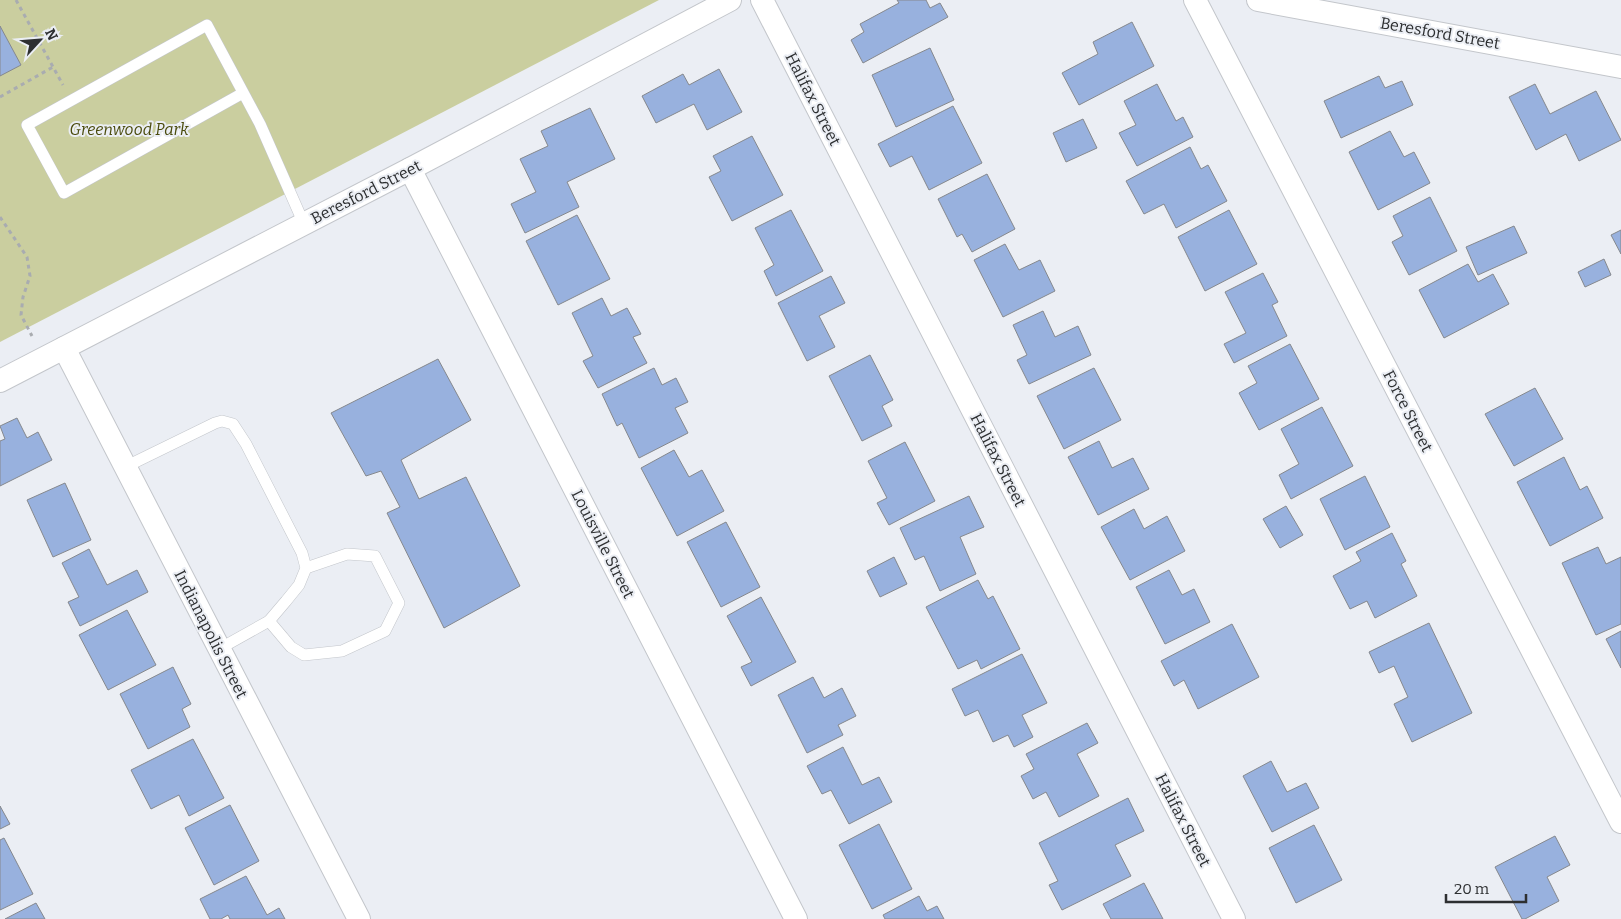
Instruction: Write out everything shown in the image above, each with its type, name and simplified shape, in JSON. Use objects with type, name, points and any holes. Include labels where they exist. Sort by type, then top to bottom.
[{"type":"street","name":"Beresford Street","points":[[0,381],[410,169],[730,0]]},
{"type":"street","name":"Halifax Street","points":[[762,0],[1234,919]]},
{"type":"street","name":"Force Street","points":[[1195,0],[1621,822]]},
{"type":"street","name":"Beresford Street","points":[[1258,0],[1621,67]]},
{"type":"street","name":"Louisville Street","points":[[410,169],[796,919]]},
{"type":"street","name":"Indianapolis Street","points":[[64,348],[359,919]]},
{"type":"lane","points":[[242,92],[64,193],[27,125],[207,25],[260,124],[304,224]]},
{"type":"lane","points":[[125,467],[222,421],[233,424],[246,444],[302,553],[306,568],[299,585],[269,620],[219,649]]},
{"type":"lane","points":[[269,620],[291,647],[304,655],[342,651],[385,631],[399,603],[375,556],[347,554],[306,568]]},
{"type":"path","points":[[16,0],[72,100]]},
{"type":"path","points":[[0,97],[53,67]]},
{"type":"path","points":[[0,217],[27,257],[30,276],[23,297],[21,315],[43,359]]},
{"type":"green space","name":"Greenwood Park","points":[[0,0],[659,0],[0,342]]},
{"type":"building","points":[[897,0],[926,0],[930,8],[940,3],[948,17],[863,63],[851,40],[864,32],[860,24],[899,3]]},
{"type":"building","points":[[1132,22],[1154,66],[1079,105],[1062,73],[1098,54],[1093,42]]},
{"type":"building","points":[[0,26],[21,65],[0,76]]},
{"type":"building","points":[[930,48],[954,100],[896,127],[872,75]]},
{"type":"building","points":[[719,69],[742,112],[707,130],[694,104],[656,123],[642,96],[683,74],[689,85]]},
{"type":"building","points":[[1379,76],[1385,88],[1402,81],[1413,105],[1341,138],[1324,101]]},
{"type":"building","points":[[1157,84],[1176,121],[1183,117],[1193,137],[1137,166],[1119,133],[1136,125],[1124,101]]},
{"type":"building","points":[[1535,84],[1550,114],[1596,91],[1621,140],[1579,161],[1566,134],[1536,150],[1509,97]]},
{"type":"building","points":[[953,106],[982,163],[929,190],[912,156],[890,167],[878,144]]},
{"type":"building","points":[[590,108],[615,159],[567,182],[579,207],[525,233],[511,204],[536,192],[520,159],[548,146],[541,131]]},
{"type":"building","points":[[1083,119],[1097,148],[1066,162],[1053,133]]},
{"type":"building","points":[[1390,131],[1404,157],[1414,152],[1430,183],[1378,210],[1349,152]]},
{"type":"building","points":[[752,136],[783,195],[732,221],[709,177],[721,171],[713,156]]},
{"type":"building","points":[[1190,147],[1201,169],[1208,165],[1227,201],[1176,228],[1164,204],[1144,214],[1126,181]]},
{"type":"building","points":[[987,174],[1015,229],[972,252],[962,234],[957,237],[938,199]]},
{"type":"building","points":[[1430,197],[1457,251],[1409,275],[1392,242],[1403,236],[1393,216]]},
{"type":"building","points":[[791,210],[823,271],[776,296],[764,271],[774,265],[755,228]]},
{"type":"building","points":[[1229,210],[1257,264],[1205,291],[1178,237]]},
{"type":"building","points":[[577,215],[610,279],[558,305],[526,241]]},
{"type":"building","points":[[1514,226],[1527,253],[1478,275],[1466,247]]},
{"type":"building","points":[[1621,230],[1621,254],[1611,235]]},
{"type":"building","points":[[1005,244],[1019,270],[1040,260],[1055,291],[1003,317],[974,260]]},
{"type":"building","points":[[1604,259],[1611,275],[1585,287],[1578,272]]},
{"type":"building","points":[[1468,264],[1478,282],[1493,274],[1509,304],[1444,338],[1419,290]]},
{"type":"building","points":[[1263,273],[1278,302],[1272,305],[1287,336],[1234,363],[1224,344],[1246,333],[1225,292]]},
{"type":"building","points":[[831,276],[845,303],[819,316],[835,347],[807,361],[778,303]]},
{"type":"building","points":[[602,298],[611,316],[627,308],[641,334],[633,337],[647,363],[598,388],[583,361],[593,356],[572,313]]},
{"type":"building","points":[[1043,311],[1055,337],[1078,326],[1091,355],[1029,384],[1017,360],[1027,355],[1013,325]]},
{"type":"building","points":[[1290,344],[1319,399],[1259,430],[1239,393],[1257,383],[1248,366]]},
{"type":"building","points":[[870,355],[893,400],[882,406],[892,426],[862,441],[829,376]]},
{"type":"building","points":[[438,359],[471,420],[401,460],[419,499],[466,477],[520,586],[444,628],[387,513],[400,507],[381,471],[366,476],[331,413]]},
{"type":"building","points":[[654,368],[662,385],[676,378],[688,402],[675,408],[688,433],[639,458],[622,423],[617,426],[602,394]]},
{"type":"building","points":[[1094,368],[1121,420],[1064,449],[1037,396]]},
{"type":"building","points":[[1535,388],[1563,439],[1514,466],[1485,414]]},
{"type":"building","points":[[1322,407],[1353,466],[1291,499],[1279,475],[1299,464],[1281,429]]},
{"type":"building","points":[[17,418],[27,438],[38,432],[52,460],[0,486],[0,441],[5,439],[0,426]]},
{"type":"building","points":[[1099,441],[1112,468],[1133,458],[1149,489],[1098,515],[1068,457]]},
{"type":"building","points":[[905,442],[935,501],[889,525],[877,503],[887,498],[868,461]]},
{"type":"building","points":[[674,450],[689,477],[702,470],[724,511],[677,536],[641,468]]},
{"type":"building","points":[[1564,457],[1580,490],[1587,486],[1603,518],[1550,546],[1517,482]]},
{"type":"building","points":[[1365,476],[1390,527],[1345,550],[1320,499]]},
{"type":"building","points":[[65,483],[91,540],[53,557],[27,500]]},
{"type":"building","points":[[969,496],[984,527],[960,537],[976,574],[940,591],[924,556],[915,560],[900,528]]},
{"type":"building","points":[[1286,506],[1303,535],[1280,548],[1263,519]]},
{"type":"building","points":[[1134,509],[1144,529],[1167,516],[1185,551],[1130,580],[1101,527]]},
{"type":"building","points":[[726,522],[760,587],[721,607],[687,542]]},
{"type":"building","points":[[1392,533],[1406,561],[1401,564],[1417,596],[1375,618],[1367,601],[1350,609],[1333,576],[1361,561],[1356,552]]},
{"type":"building","points":[[1598,547],[1606,564],[1621,557],[1621,624],[1596,635],[1562,563]]},
{"type":"building","points":[[89,549],[107,585],[137,570],[148,592],[80,626],[68,602],[79,597],[62,563]]},
{"type":"building","points":[[894,557],[907,584],[880,597],[867,571]]},
{"type":"building","points":[[1169,570],[1182,595],[1194,589],[1210,622],[1165,644],[1136,587]]},
{"type":"building","points":[[978,580],[988,599],[993,596],[1020,649],[981,669],[977,660],[958,669],[926,607]]},
{"type":"building","points":[[761,597],[796,662],[751,686],[741,667],[752,662],[727,616]]},
{"type":"building","points":[[127,610],[156,665],[108,690],[79,635]]},
{"type":"building","points":[[1429,623],[1472,713],[1412,742],[1394,704],[1408,697],[1394,666],[1379,673],[1369,652]]},
{"type":"building","points":[[1232,624],[1259,677],[1198,709],[1184,680],[1174,686],[1161,661]]},
{"type":"building","points":[[1621,631],[1621,668],[1606,639]]},
{"type":"building","points":[[1022,654],[1047,703],[1022,715],[1033,737],[1014,747],[1008,735],[993,742],[978,710],[965,716],[952,689]]},
{"type":"building","points":[[173,667],[191,704],[182,709],[190,727],[148,749],[120,694]]},
{"type":"building","points":[[813,677],[824,698],[842,688],[856,716],[838,725],[843,735],[807,753],[778,695]]},
{"type":"building","points":[[1087,723],[1098,743],[1077,754],[1099,796],[1059,817],[1046,792],[1033,799],[1021,776],[1034,769],[1026,754]]},
{"type":"building","points":[[193,739],[224,798],[189,816],[179,795],[151,809],[131,770]]},
{"type":"building","points":[[843,747],[862,785],[879,777],[892,802],[849,824],[831,790],[822,794],[807,766]]},
{"type":"building","points":[[1271,761],[1287,792],[1306,783],[1319,808],[1272,832],[1243,776]]},
{"type":"building","points":[[1128,798],[1144,831],[1115,845],[1131,876],[1062,910],[1049,885],[1058,881],[1039,843]]},
{"type":"building","points":[[230,805],[259,861],[214,885],[185,828]]},
{"type":"building","points":[[0,806],[10,824],[0,829]]},
{"type":"building","points":[[879,824],[912,889],[872,909],[839,845]]},
{"type":"building","points":[[1314,825],[1342,880],[1296,903],[1269,848]]},
{"type":"building","points":[[1555,836],[1570,865],[1547,877],[1559,901],[1522,919],[1495,867]]},
{"type":"building","points":[[4,838],[33,894],[0,910],[0,840]]},
{"type":"building","points":[[246,876],[267,915],[279,908],[285,919],[230,919],[228,915],[221,919],[210,919],[200,899]]},
{"type":"building","points":[[1144,883],[1163,919],[1111,919],[1103,904]]},
{"type":"building","points":[[919,896],[927,911],[937,906],[944,919],[885,919],[883,915]]},
{"type":"building","points":[[36,903],[45,919],[5,919]]}]
